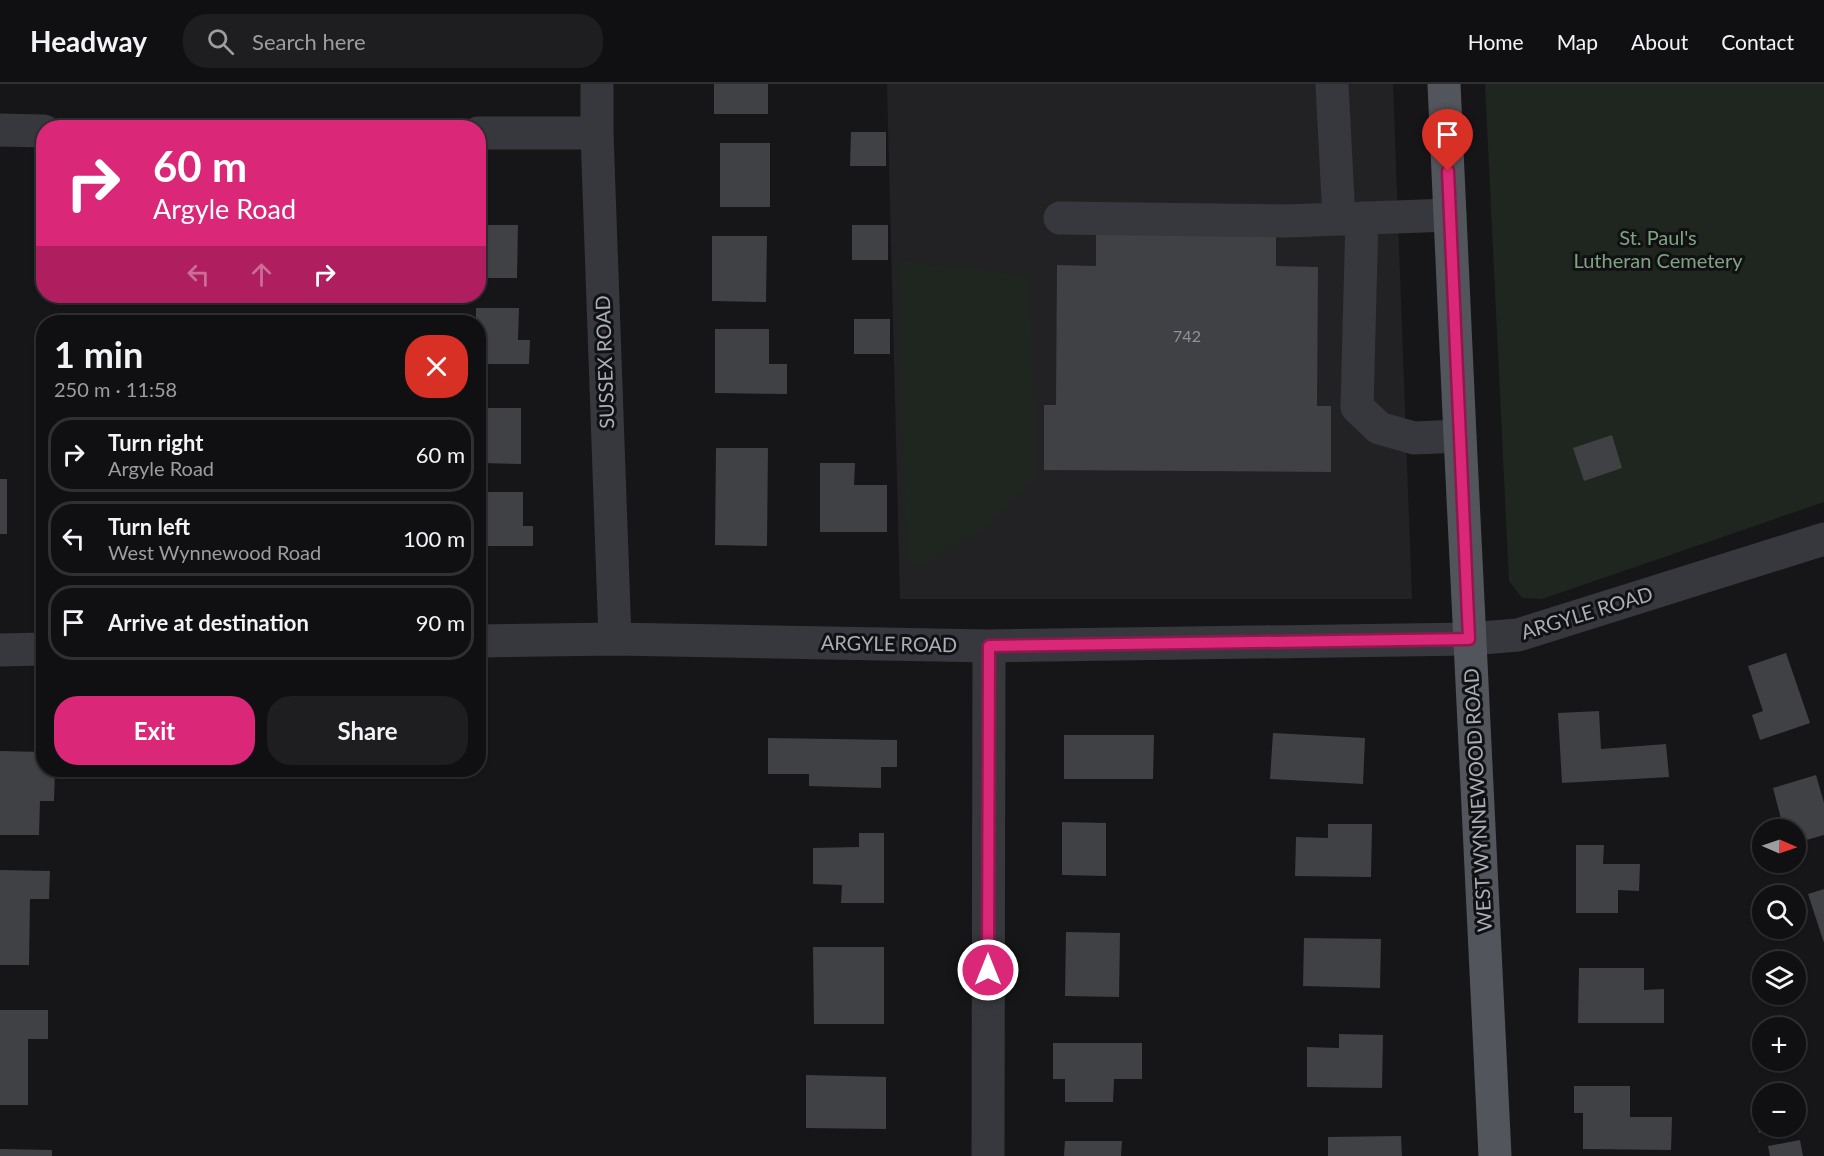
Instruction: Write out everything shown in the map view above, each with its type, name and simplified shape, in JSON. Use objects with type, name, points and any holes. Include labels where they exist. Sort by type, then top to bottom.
[{"type":"main road","name":"WEST WYNNEWOOD ROAD","points":[[1444,84],[1495,1156]]},
{"type":"street","name":"SUSSEX ROAD","points":[[597,84],[615,639]]},
{"type":"street","points":[[1332,84],[1350,219],[1357,407],[1380,428],[1414,438],[1460,436]]},
{"type":"street","points":[[0,130],[36,130]]},
{"type":"street","points":[[486,133],[597,133]]},
{"type":"street","points":[[1060,218],[1287,221],[1450,215]]},
{"type":"street","name":"ARGYLE ROAD","points":[[486,641],[615,639],[989,646],[1469,639],[1518,635],[1824,539]]},
{"type":"street","points":[[988,1156],[989,646]]},
{"type":"street","points":[[0,650],[36,649]]},
{"type":"shaded area","points":[[887,84],[1393,84],[1412,599],[900,599]]},
{"type":"green space","name":"St. Paul's Lutheran Cemetery","points":[[1485,84],[1824,84],[1824,502],[1542,599],[1522,598],[1509,581]]},
{"type":"green space","points":[[899,261],[1030,276],[1035,477],[976,536],[926,563],[906,563]]},
{"type":"building","points":[[714,84],[768,84],[768,114],[714,114]]},
{"type":"building","points":[[851,132],[886,132],[886,166],[850,166]]},
{"type":"building","points":[[720,143],[770,143],[770,207],[720,207]]},
{"type":"building","points":[[486,225],[518,225],[517,278],[486,278]]},
{"type":"building","points":[[852,225],[888,225],[888,260],[852,260]]},
{"type":"building","points":[[1096,233],[1276,234],[1276,266],[1318,267],[1317,406],[1331,406],[1331,472],[1044,470],[1044,405],[1056,405],[1057,265],[1096,266]]},
{"type":"building","points":[[712,236],[767,236],[766,302],[712,301]]},
{"type":"building","points":[[476,308],[519,308],[518,340],[530,340],[529,364],[486,364],[486,315],[476,315]]},
{"type":"building","points":[[854,319],[890,319],[890,354],[854,354]]},
{"type":"building","points":[[715,329],[769,329],[769,364],[787,364],[787,394],[715,393]]},
{"type":"building","points":[[486,408],[521,408],[521,464],[486,463]]},
{"type":"building","points":[[1612,435],[1622,468],[1584,481],[1573,448]]},
{"type":"building","points":[[716,448],[768,448],[767,546],[715,545]]},
{"type":"building","points":[[820,463],[855,463],[854,485],[887,485],[887,532],[820,532]]},
{"type":"building","points":[[0,479],[7,479],[7,534],[0,534]]},
{"type":"building","points":[[486,492],[523,492],[523,526],[533,526],[533,546],[486,546]]},
{"type":"building","points":[[1786,653],[1810,723],[1760,740],[1752,715],[1763,711],[1748,666]]},
{"type":"building","points":[[1599,711],[1601,749],[1666,744],[1669,777],[1562,783],[1558,713]]},
{"type":"building","points":[[1273,733],[1365,738],[1363,784],[1270,779]]},
{"type":"building","points":[[1064,735],[1154,735],[1153,779],[1064,779]]},
{"type":"building","points":[[768,738],[897,740],[897,767],[881,767],[881,788],[809,786],[809,774],[768,774]]},
{"type":"building","points":[[0,751],[36,752],[36,777],[55,777],[54,801],[40,801],[39,835],[0,835]]},
{"type":"building","points":[[1816,775],[1824,803],[1824,835],[1806,840],[1806,819],[1781,819],[1773,788]]},
{"type":"building","points":[[1062,822],[1106,823],[1106,876],[1062,875]]},
{"type":"building","points":[[1328,824],[1372,824],[1371,877],[1295,876],[1296,837],[1328,838]]},
{"type":"building","points":[[859,833],[884,833],[884,903],[841,903],[842,885],[813,884],[813,848],[859,847]]},
{"type":"building","points":[[1576,845],[1604,845],[1603,864],[1640,864],[1639,891],[1618,890],[1618,913],[1576,913]]},
{"type":"building","points":[[0,870],[50,871],[49,899],[30,899],[29,965],[0,965]]},
{"type":"building","points":[[1824,889],[1824,943],[1808,894]]},
{"type":"building","points":[[1066,932],[1120,933],[1119,997],[1065,996]]},
{"type":"building","points":[[1304,938],[1381,939],[1380,988],[1303,986]]},
{"type":"building","points":[[813,947],[884,947],[884,1024],[814,1024]]},
{"type":"building","points":[[1579,968],[1644,968],[1644,990],[1664,989],[1664,1023],[1578,1023]]},
{"type":"building","points":[[0,1010],[48,1010],[48,1039],[28,1039],[28,1105],[0,1105]]},
{"type":"building","points":[[1339,1034],[1383,1035],[1382,1088],[1307,1087],[1307,1047],[1339,1048]]},
{"type":"building","points":[[1053,1043],[1142,1043],[1142,1079],[1114,1079],[1113,1102],[1065,1102],[1065,1079],[1053,1079]]},
{"type":"building","points":[[806,1075],[886,1077],[886,1129],[806,1128]]},
{"type":"building","points":[[1574,1086],[1630,1086],[1630,1117],[1672,1117],[1671,1150],[1583,1149],[1583,1113],[1574,1113]]},
{"type":"building","points":[[1401,1136],[1402,1156],[1328,1156],[1328,1137]]},
{"type":"building","points":[[1800,1140],[1803,1156],[1770,1156],[1768,1146]]},
{"type":"building","points":[[1065,1141],[1122,1141],[1121,1156],[1064,1156]]},
{"type":"building","points":[[0,1149],[52,1150],[52,1156],[0,1156]]},
{"type":"route","points":[[988,970],[989,646],[1469,639],[1448,171]]}]
